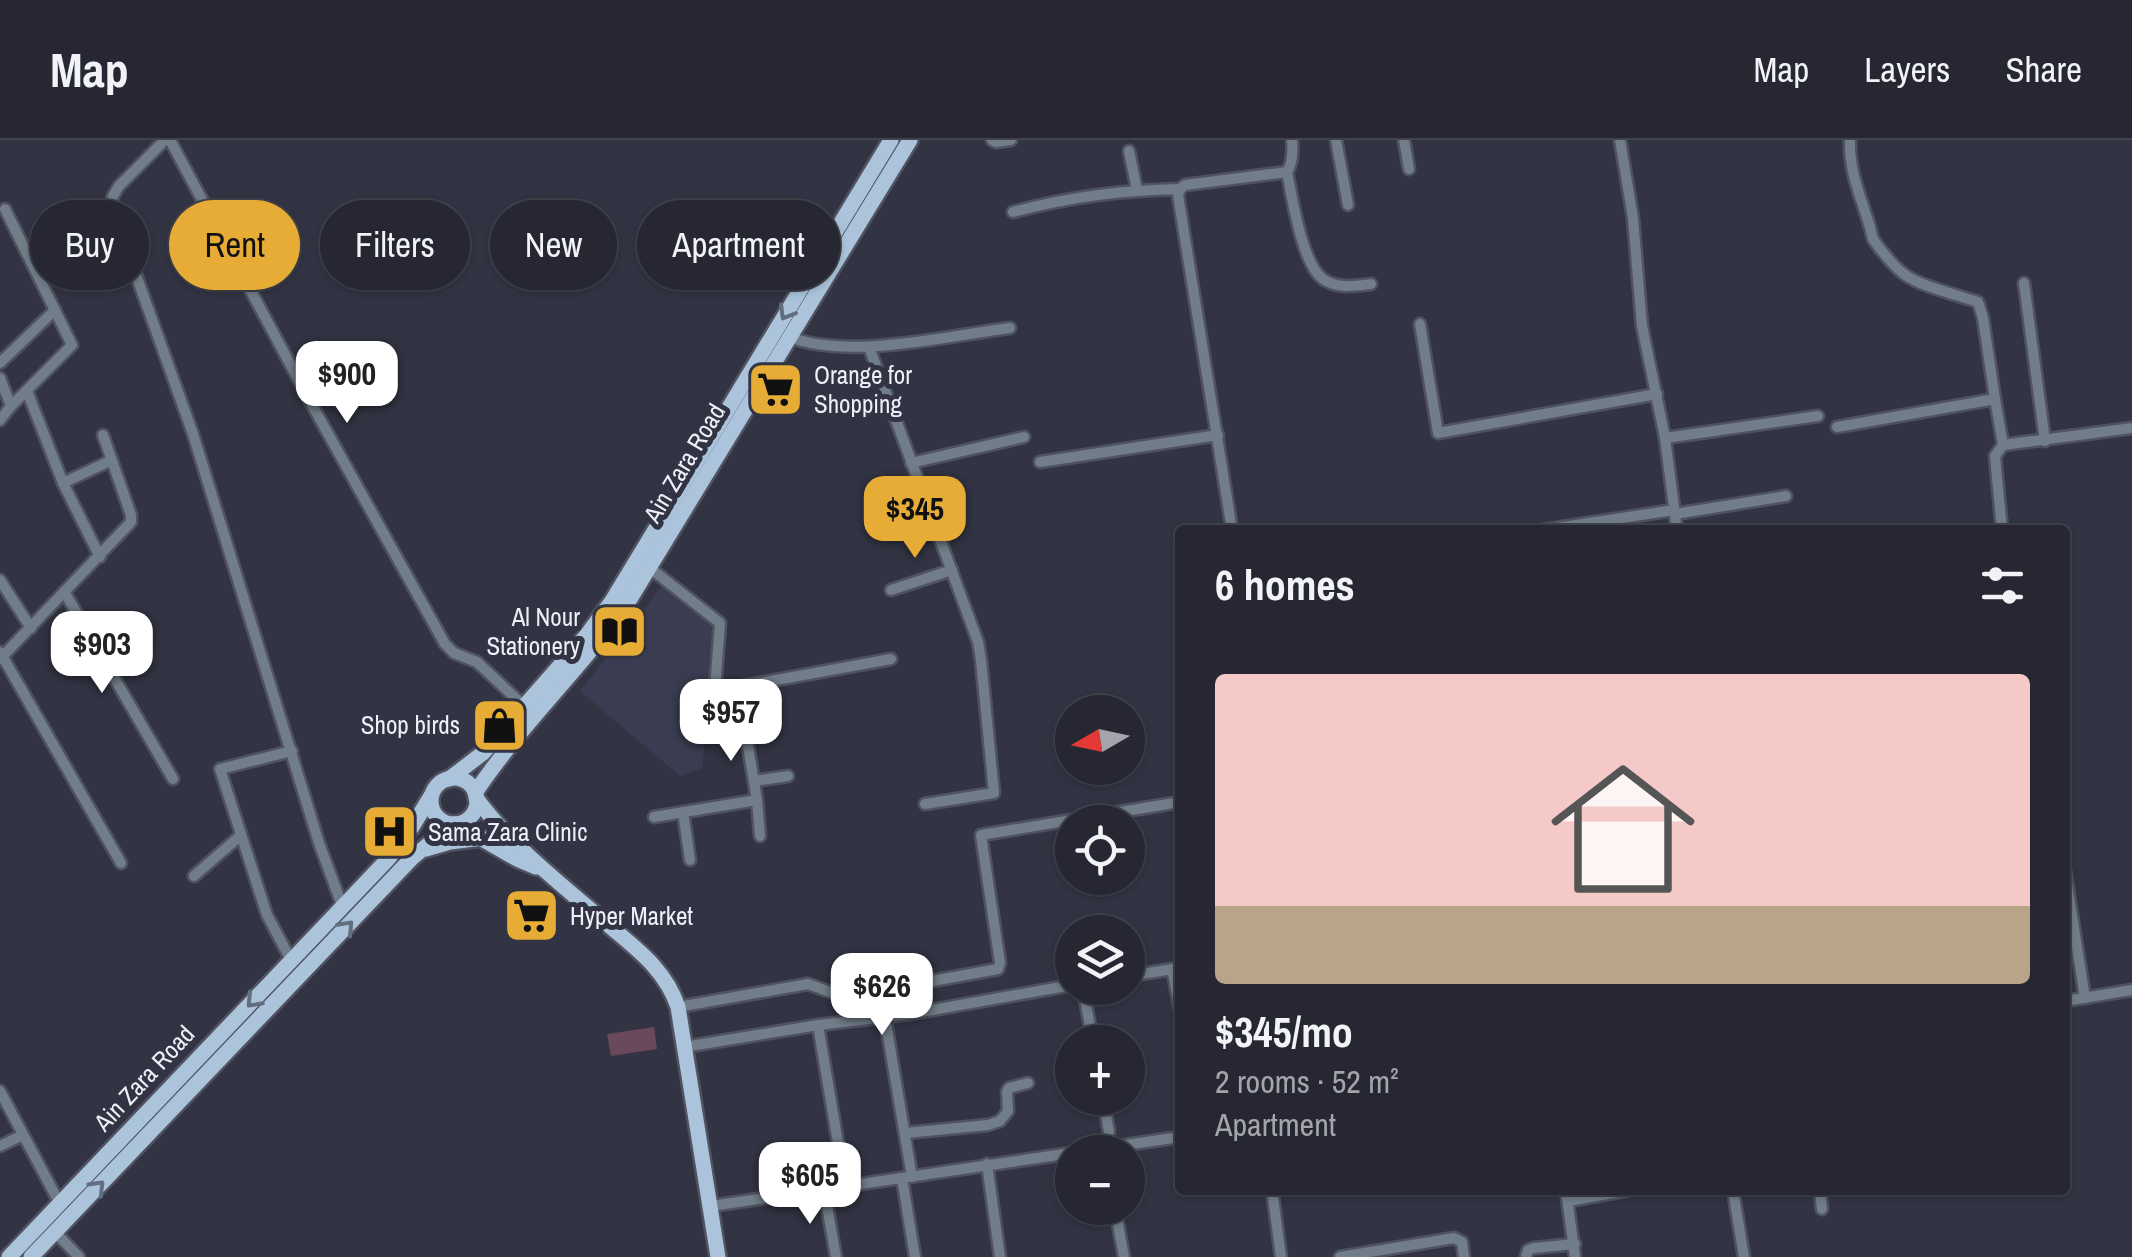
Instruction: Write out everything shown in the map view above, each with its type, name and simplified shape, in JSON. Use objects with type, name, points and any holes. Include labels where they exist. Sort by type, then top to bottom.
[{"type":"main road","name":"Ain Zara Road","points":[[449,779],[475,761],[526,706],[586,636],[625,582],[891,140]]},
{"type":"main road","name":"Ain Zara Road","points":[[476,795],[596,646],[650,568],[910,140]]},
{"type":"main road","points":[[475,761],[477,770],[490,773]]},
{"type":"main road","points":[[545,870],[436,815],[431,803],[440,783],[449,779],[465,781],[498,826],[650,961],[669,984],[678,1008],[718,1257]]},
{"type":"main road","points":[[454,824],[473,813],[476,795]]},
{"type":"main road","name":"Ain Zara Road","points":[[8,1257],[389,858],[432,796]]},
{"type":"main road","name":"Ain Zara Road","points":[[30,1257],[418,852],[454,824]]},
{"type":"main road","points":[[412,827],[424,828],[432,839]]},
{"type":"main road","points":[[418,852],[450,842],[483,838]]},
{"type":"street","points":[[343,908],[193,434],[111,200],[118,186],[167,140],[450,650],[477,662],[526,706]]},
{"type":"street","points":[[992,140],[1011,140]]},
{"type":"street","points":[[1292,140],[1293,151],[1286,172],[1298,226],[1319,276],[1339,285],[1371,284]]},
{"type":"street","points":[[1336,140],[1348,205]]},
{"type":"street","points":[[1404,140],[1409,168]]},
{"type":"street","points":[[1620,140],[1642,326],[1665,438],[1676,525]]},
{"type":"street","points":[[1850,140],[1851,171],[1857,191],[1871,236],[1885,254],[1904,275],[1978,302],[2004,445],[1996,456],[2002,525]]},
{"type":"street","points":[[1130,152],[1138,190]]},
{"type":"street","points":[[1231,525],[1178,195],[1185,185],[1286,172]]},
{"type":"street","points":[[1012,212],[1077,196],[1180,189]]},
{"type":"street","points":[[0,420],[72,345],[5,208]]},
{"type":"street","points":[[2024,283],[2045,441]]},
{"type":"street","points":[[0,363],[55,310]]},
{"type":"street","points":[[1420,324],[1438,433],[1656,394]]},
{"type":"street","points":[[789,337],[822,346],[869,347],[1010,328]]},
{"type":"street","points":[[869,347],[978,642],[994,791],[925,804]]},
{"type":"street","points":[[0,378],[11,406]]},
{"type":"street","points":[[27,390],[63,483],[100,556]]},
{"type":"street","points":[[1837,427],[1996,399]]},
{"type":"street","points":[[1665,438],[1818,416]]},
{"type":"street","points":[[2004,445],[2132,428]]},
{"type":"street","points":[[103,434],[132,519],[130,524],[1,655],[121,863]]},
{"type":"street","points":[[1040,462],[1218,435]]},
{"type":"street","points":[[911,463],[1024,437]]},
{"type":"street","points":[[63,483],[112,460]]},
{"type":"street","points":[[1580,525],[1786,496]]},
{"type":"street","points":[[650,568],[720,623],[715,689],[891,659]]},
{"type":"street","points":[[891,590],[952,570]]},
{"type":"street","points":[[0,580],[31,628]]},
{"type":"street","points":[[65,593],[172,779]]},
{"type":"street","points":[[738,687],[760,836]]},
{"type":"street","points":[[292,751],[220,769],[267,915],[292,960]]},
{"type":"street","points":[[754,781],[788,776]]},
{"type":"street","points":[[654,817],[757,800]]},
{"type":"street","points":[[678,1008],[808,984],[844,997],[998,968],[983,833],[1175,803]]},
{"type":"street","points":[[683,812],[690,860]]},
{"type":"street","points":[[194,876],[240,836]]},
{"type":"street","points":[[2070,903],[2085,998]]},
{"type":"street","points":[[1145,973],[1175,968]]},
{"type":"street","points":[[684,1046],[885,1018],[1055,988]]},
{"type":"street","points":[[2070,1000],[2132,990]]},
{"type":"street","points":[[885,1018],[906,1133],[915,1257]]},
{"type":"street","points":[[818,1025],[839,1148]]},
{"type":"street","points":[[906,1133],[1000,1121],[1008,1112],[1010,1088],[1028,1084]]},
{"type":"street","points":[[2,1098],[60,1204]]},
{"type":"street","points":[[1106,1115],[1109,1132]]},
{"type":"street","points":[[0,1146],[23,1135]]},
{"type":"street","points":[[1145,1143],[1175,1138]]},
{"type":"street","points":[[710,1206],[1055,1156]]},
{"type":"street","points":[[988,1164],[1000,1257]]},
{"type":"street","points":[[824,1190],[836,1257]]},
{"type":"street","points":[[1273,1195],[1281,1257]]},
{"type":"street","points":[[1567,1195],[1574,1257]]},
{"type":"street","points":[[1734,1195],[1744,1257]]},
{"type":"street","points":[[1821,1195],[1822,1209]]},
{"type":"street","points":[[1118,1225],[1124,1257]]},
{"type":"street","points":[[55,1232],[78,1257]]},
{"type":"street","points":[[1340,1257],[1454,1238],[1462,1242],[1464,1257]]},
{"type":"street","points":[[1526,1257],[1528,1250],[1534,1248],[1574,1244]]},
{"type":"shaded area","points":[[665,582],[720,626],[702,768],[680,776],[580,691]]},
{"type":"shaded area","points":[[654,1027],[657,1049],[611,1056],[607,1034]]},
{"type":"place","name":"Orange for Shopping","points":[[775,389]]},
{"type":"place","name":"Al Nour Stationery","points":[[619,631]]},
{"type":"place","name":"Shop birds","points":[[499,725]]},
{"type":"place","name":"Sama Zara Clinic","points":[[389,832]]},
{"type":"place","name":"Hyper Market","points":[[531,916]]}]
